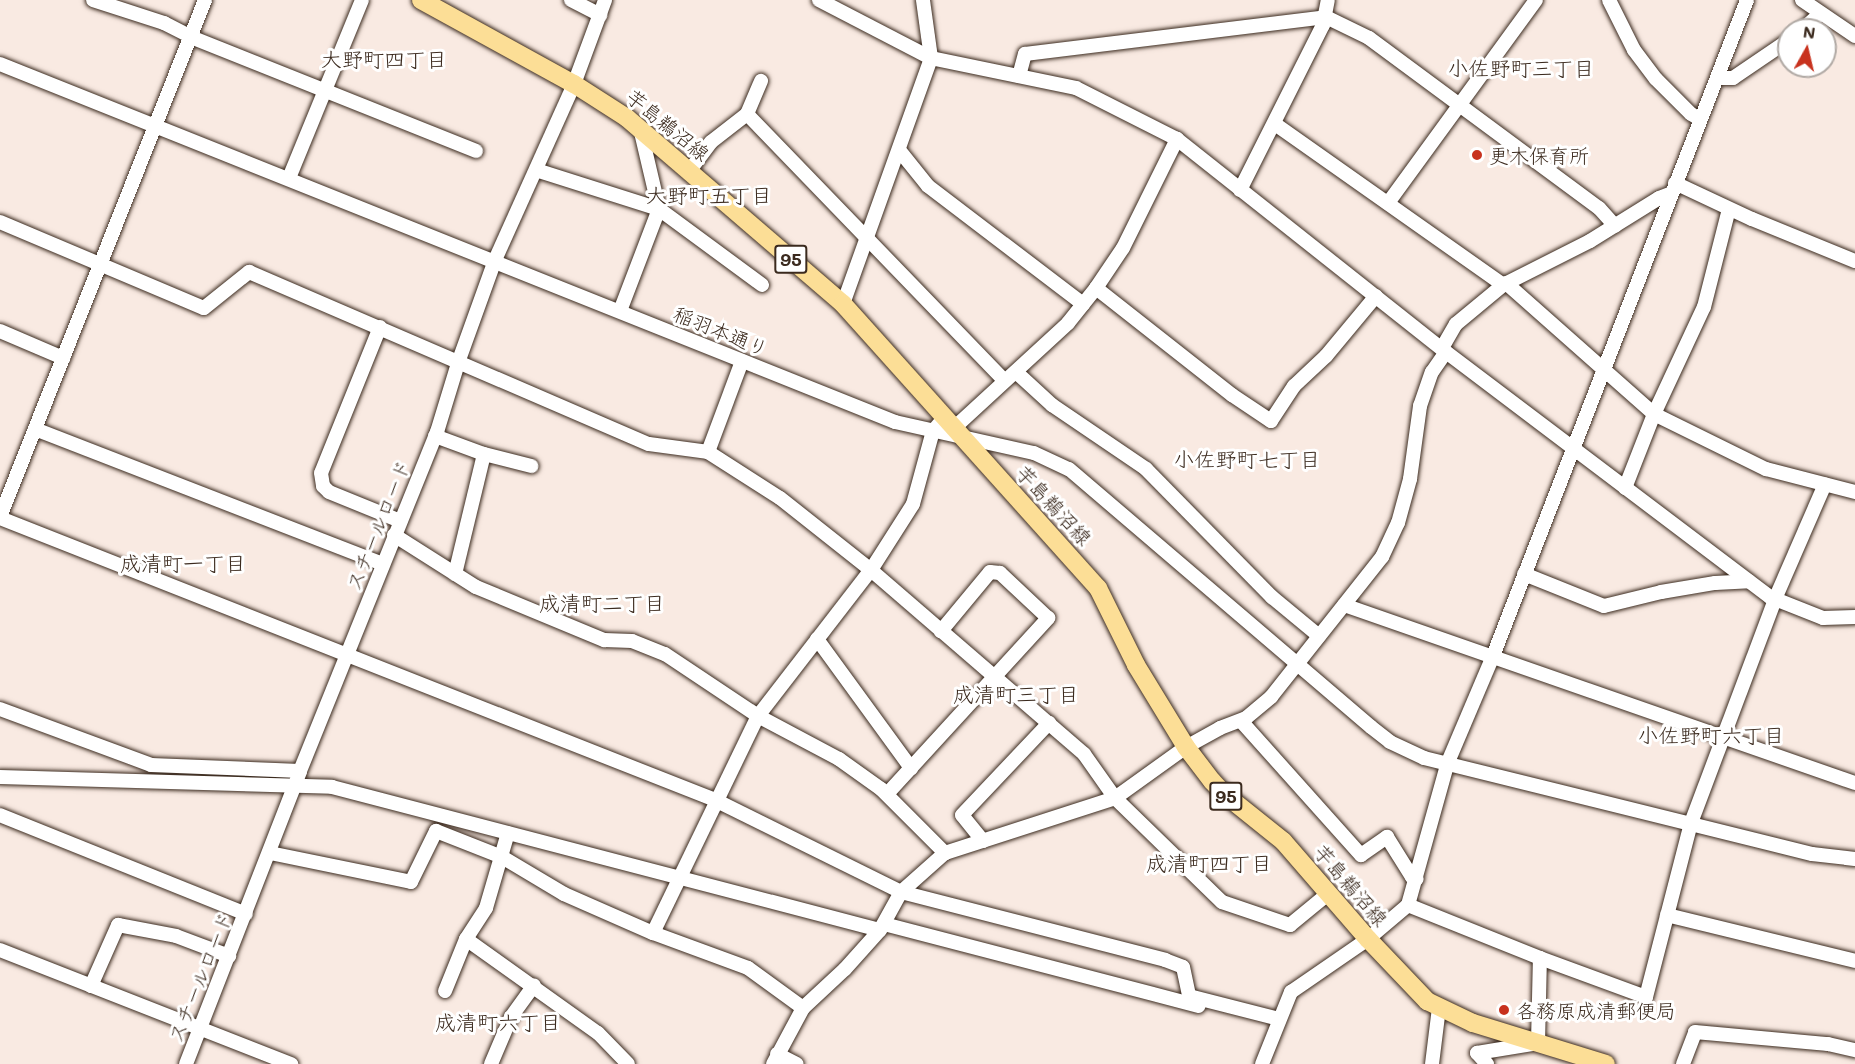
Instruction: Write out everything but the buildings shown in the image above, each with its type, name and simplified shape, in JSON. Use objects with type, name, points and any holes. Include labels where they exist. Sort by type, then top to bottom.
[{"type":"main road","name":"芋島鵜沼線","points":[[421,0],[574,84],[640,128],[843,304],[876,338],[1098,588],[1136,664],[1186,747],[1222,793],[1283,841],[1368,939],[1427,1001],[1473,1023],[1605,1064]]},
{"type":"street","points":[[93,0],[164,23],[191,37],[476,151]]},
{"type":"street","points":[[205,0],[0,518],[715,800],[901,892],[1165,960],[1183,967],[1189,996],[1279,1019]]},
{"type":"street","points":[[289,178],[362,0]]},
{"type":"street","points":[[572,0],[600,15]]},
{"type":"street","name":"スチールロード","points":[[186,1064],[382,564],[435,436],[459,360],[495,260],[574,84],[605,0]]},
{"type":"street","points":[[819,0],[931,58],[1076,88],[1177,139],[1444,350],[1749,581],[1775,599],[1823,618],[1855,618]]},
{"type":"street","points":[[843,304],[931,58],[922,0]]},
{"type":"street","points":[[1240,190],[1275,124],[1326,17],[1328,0]]},
{"type":"street","points":[[1388,203],[1536,0]]},
{"type":"street","points":[[1609,0],[1634,50],[1656,79],[1691,114],[1700,119]]},
{"type":"street","points":[[1262,1064],[1291,992],[1368,939],[1408,905],[1448,762],[1494,656],[1572,448],[1747,0]]},
{"type":"street","points":[[1802,0],[1821,8],[1855,36]]},
{"type":"street","points":[[1019,76],[1025,54],[1326,17],[1369,38],[1599,208],[1615,226]]},
{"type":"street","points":[[1717,78],[1732,78],[1777,48]]},
{"type":"street","name":"稲羽本通り","points":[[0,64],[495,260],[895,422],[933,431],[953,427],[1034,453],[1069,469],[1390,742],[1424,758],[1448,762],[1812,854],[1855,859]]},
{"type":"street","points":[[690,170],[711,142],[747,114],[761,81]]},
{"type":"street","points":[[747,114],[866,240],[1004,380]]},
{"type":"street","points":[[1275,124],[1505,284],[1654,414],[1766,469],[1855,492]]},
{"type":"street","points":[[620,311],[659,209],[640,128]]},
{"type":"street","points":[[653,933],[715,800],[758,716],[871,570],[914,504],[933,431],[940,423],[953,427],[1068,323],[1096,288],[1123,248],[1177,139]]},
{"type":"street","points":[[899,150],[928,186],[1083,304]]},
{"type":"street","points":[[536,170],[659,209],[762,285]]},
{"type":"street","points":[[797,1064],[775,1059],[803,1008],[846,969],[882,927],[901,892],[945,853],[1115,798],[1186,747],[1220,728],[1241,721],[1271,697],[1295,663],[1382,558],[1398,523],[1410,479],[1420,406],[1431,372],[1456,324],[1474,306],[1505,284],[1615,226],[1674,188]]},
{"type":"street","points":[[1674,188],[1855,261]]},
{"type":"street","points":[[1624,488],[1654,414],[1704,307],[1729,209]]},
{"type":"street","points":[[0,222],[204,308],[249,272],[459,360],[649,444],[708,452],[780,498],[871,570],[1049,723],[1084,754],[1115,798],[1222,902],[1290,925],[1329,893]]},
{"type":"street","points":[[1096,288],[1232,395],[1271,421],[1294,386],[1326,356],[1376,296]]},
{"type":"street","points":[[380,327],[321,473],[323,486],[329,492],[400,521]]},
{"type":"street","points":[[0,331],[63,358]]},
{"type":"street","points":[[708,452],[742,361]]},
{"type":"street","points":[[1016,372],[1052,405],[1146,469],[1272,597],[1319,636]]},
{"type":"street","points":[[35,429],[382,564]]},
{"type":"street","points":[[435,436],[484,454],[531,466]]},
{"type":"street","points":[[455,574],[484,454]]},
{"type":"street","points":[[1408,905],[1646,998],[1691,823],[1775,599],[1825,484]]},
{"type":"street","points":[[394,535],[476,587],[604,640],[632,641],[665,654],[758,716],[839,759],[887,794],[945,853]]},
{"type":"street","points":[[887,794],[1048,618],[1000,573],[990,572],[941,631]]},
{"type":"street","points":[[1524,574],[1604,606],[1671,590],[1749,581]]},
{"type":"street","points":[[1344,605],[1855,783]]},
{"type":"street","points":[[817,639],[911,768]]},
{"type":"street","points":[[0,709],[112,753],[151,765],[300,771]]},
{"type":"street","points":[[1241,721],[1361,855],[1387,837],[1412,877],[1417,879]]},
{"type":"street","points":[[983,841],[962,815],[1049,723]]},
{"type":"street","points":[[0,777],[332,787],[680,877],[1222,1012],[1223,1005]]},
{"type":"street","points":[[0,815],[246,914]]},
{"type":"street","points":[[270,853],[411,882],[436,831],[502,857],[564,894],[653,933],[748,968],[803,1008]]},
{"type":"street","points":[[445,991],[466,939],[486,908],[508,832]]},
{"type":"street","points":[[1667,915],[1855,961]]},
{"type":"street","points":[[91,986],[118,925],[176,936],[229,956]]},
{"type":"street","points":[[466,939],[486,956],[534,985],[598,1034],[628,1064]]},
{"type":"street","points":[[0,950],[291,1064]]},
{"type":"street","points":[[1487,1064],[1477,1053],[1538,1043],[1540,958]]},
{"type":"street","points":[[491,1064],[511,1017],[534,985]]},
{"type":"street","points":[[1432,1064],[1438,1008]]},
{"type":"street","points":[[1683,1064],[1695,1032],[1828,1044],[1855,1050]]},
{"type":"place","name":"更木保育所","points":[[1477,155]]},
{"type":"place","name":"各務原成清郵便局","points":[[1504,1010]]},
{"type":"district","name":"大野町四丁目","points":[[384,59]]},
{"type":"district","name":"小佐野町三丁目","points":[[1521,68]]},
{"type":"district","name":"大野町五丁目","points":[[709,195]]},
{"type":"district","name":"小佐野町七丁目","points":[[1247,459]]},
{"type":"district","name":"成清町一丁目","points":[[183,563]]},
{"type":"district","name":"成清町二丁目","points":[[602,603]]},
{"type":"district","name":"成清町三丁目","points":[[1016,694]]},
{"type":"district","name":"小佐野町六丁目","points":[[1711,735]]},
{"type":"district","name":"成清町四丁目","points":[[1209,863]]},
{"type":"district","name":"成清町六丁目","points":[[498,1022]]}]
